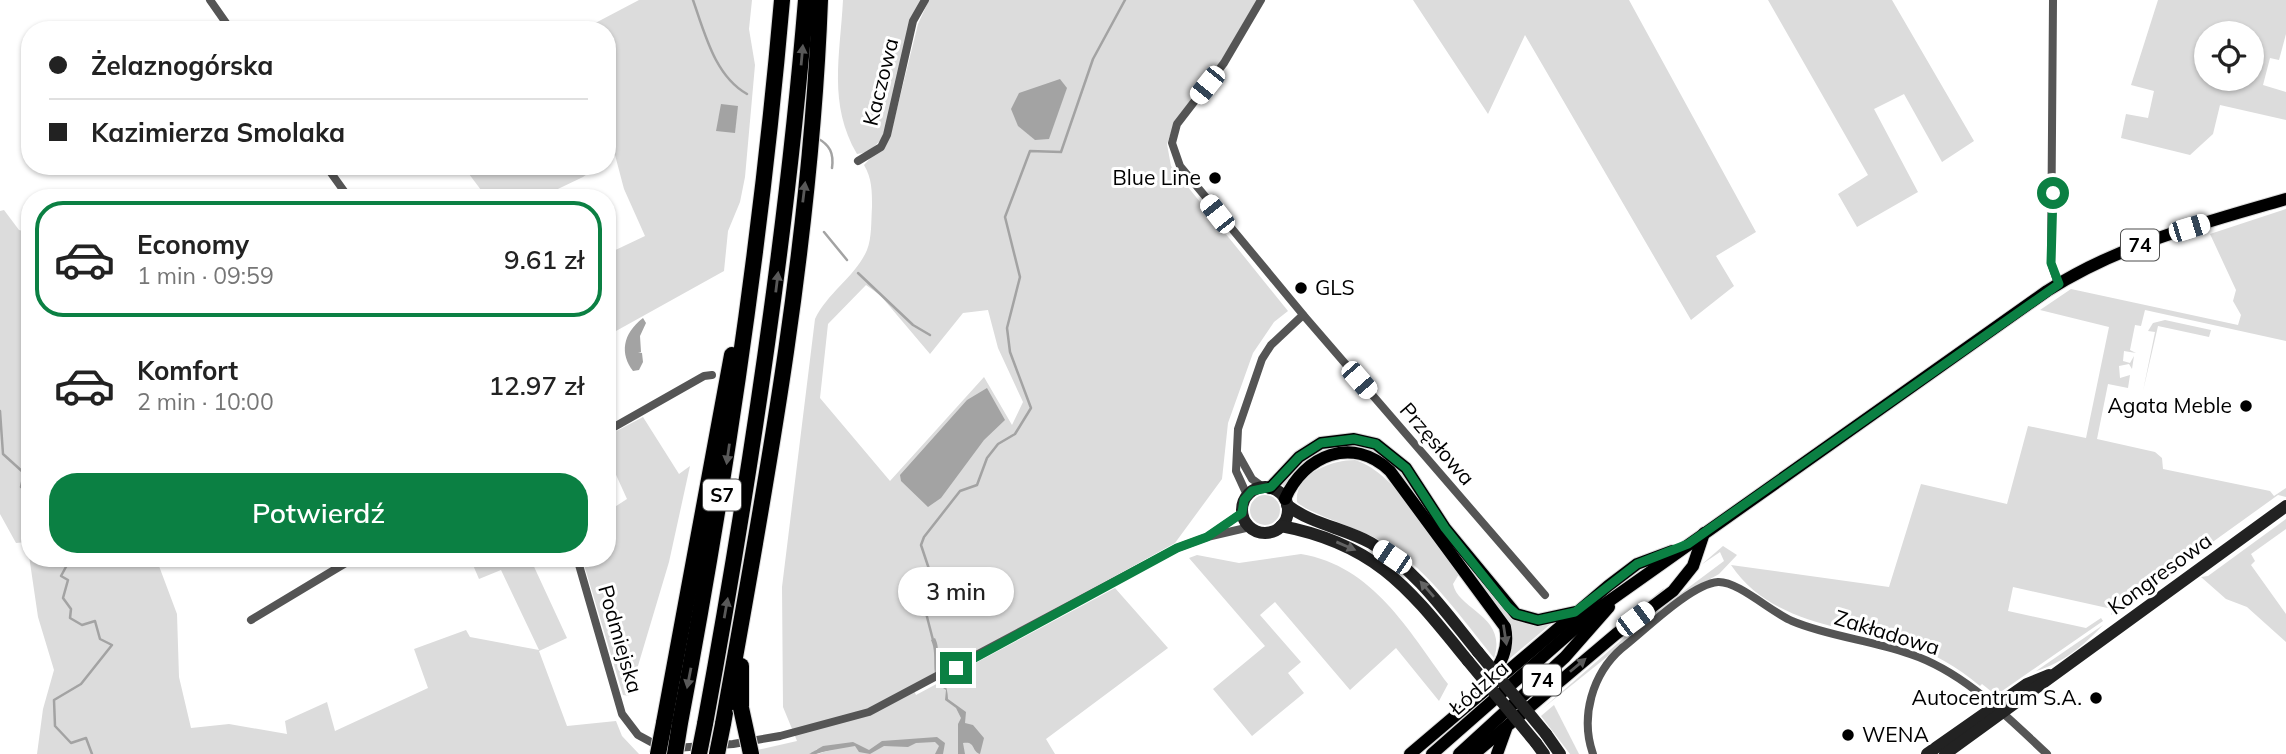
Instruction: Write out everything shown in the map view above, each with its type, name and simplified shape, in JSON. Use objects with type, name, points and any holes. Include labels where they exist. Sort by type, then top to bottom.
[{"type":"highway","name":"S7","points":[[675,754],[723,486],[755,265],[782,0]]},
{"type":"highway","name":"S7","points":[[699,754],[740,533],[768,349],[792,151],[806,0]]},
{"type":"highway","points":[[717,754],[777,406],[801,220],[820,0]]},
{"type":"highway","points":[[658,754],[730,370],[755,265]]},
{"type":"highway","points":[[744,604],[741,708],[751,754]]},
{"type":"main road","name":"Łódzka","points":[[1432,754],[1584,621],[1688,544],[2059,284],[2143,243],[2286,200]]},
{"type":"main road","points":[[1266,487],[1299,457],[1321,443],[1354,439],[1376,444],[1406,468],[1459,556]]},
{"type":"main road","points":[[1286,502],[1297,478],[1318,459],[1340,452],[1367,455],[1383,464],[1476,578],[1502,620],[1507,635],[1503,661],[1482,692]]},
{"type":"main road","points":[[1474,754],[1606,641],[1673,590],[1693,566],[1704,533]]},
{"type":"main road","points":[[1476,578],[1508,607],[1525,618],[1549,619],[1575,612],[1637,564],[1688,544]]},
{"type":"main road","name":"Łódzka","points":[[1459,754],[1565,657],[1616,598]]},
{"type":"main road","name":"74","points":[[1410,754],[1575,612]]},
{"type":"main road","points":[[1497,754],[1507,726]]},
{"type":"street","points":[[210,0],[225,21]]},
{"type":"street","name":"Kaczowa","points":[[858,161],[881,147],[887,135],[913,21],[925,0]]},
{"type":"street","name":"Przęsłowa","points":[[1261,0],[1224,63],[1177,124],[1171,143],[1180,166],[1303,315],[1545,595]]},
{"type":"street","points":[[2053,0],[2051,263],[2059,284]]},
{"type":"street","points":[[1207,537],[1242,513],[1247,495],[1236,471],[1238,429],[1262,359],[1271,345],[1303,315]]},
{"type":"street","points":[[616,426],[704,376],[712,375]]},
{"type":"street","points":[[1236,450],[1252,479],[1303,516],[1358,536],[1392,557],[1422,584],[1478,652],[1541,739],[1544,754]]},
{"type":"street","points":[[1247,495],[1266,487]]},
{"type":"street","points":[[1281,526],[1286,502]]},
{"type":"street","name":"Kongresowa","points":[[1945,754],[2026,684],[2056,672],[2286,506]]},
{"type":"street","points":[[1242,513],[1250,527]]},
{"type":"street","points":[[1207,537],[1250,527],[1269,533],[1281,526],[1339,543],[1383,566],[1412,593],[1468,661],[1541,739],[1560,754]]},
{"type":"street","name":"Podmiejska","points":[[580,567],[622,714],[644,741],[663,748],[733,744],[869,712],[1177,548],[1207,537]]},
{"type":"street","points":[[251,620],[339,567]]},
{"type":"street","name":"Zakładowa","points":[[1593,754],[1587,730],[1588,717],[1596,684],[1607,662],[1693,592],[1717,583],[1739,588],[1767,608],[1804,626],[1925,659],[1960,680],[1998,709],[2047,754]]},
{"type":"street","name":"Kongresowa","points":[[1927,754],[1998,709]]},
{"type":"shaded area","points":[[639,0],[752,0],[749,29],[755,65],[745,177],[740,202],[728,231],[724,271],[616,331],[616,250],[645,236],[624,189],[616,159],[616,21],[599,21]]},
{"type":"shaded area","points":[[843,0],[921,0],[884,135],[873,148],[857,154],[842,117],[839,98],[838,60]]},
{"type":"shaded area","points":[[929,0],[1257,0],[1221,61],[1175,121],[1167,144],[1171,166],[1288,311],[1274,322],[1253,353],[1228,423],[1222,479],[1175,543],[913,688],[916,695],[1115,588],[1168,648],[1046,739],[1055,754],[818,754],[826,751],[817,749],[811,754],[758,754],[757,750],[797,741],[783,707],[782,587],[815,319],[867,250],[871,234],[872,196],[864,165],[890,137],[918,24]],"holes":[[[866,285],[880,295],[930,354],[963,313],[988,310],[998,348],[1023,402],[1012,425],[984,377],[890,481],[820,398],[828,324]]]},
{"type":"shaded area","points":[[1413,0],[1629,0],[1756,232],[1716,256],[1734,286],[1691,320],[1525,35],[1488,114]]},
{"type":"shaded area","points":[[1768,0],[1892,0],[1974,141],[1942,162],[1904,94],[1874,109],[1918,192],[1857,227],[1838,194],[1868,175]]},
{"type":"shaded area","points":[[2158,0],[2286,0],[2286,34],[2279,60],[2270,58],[2264,81],[2264,21],[2194,21],[2194,91],[2264,91],[2264,85],[2286,92],[2286,120],[2220,105],[2213,134],[2190,155],[2121,138],[2126,114],[2148,118],[2154,91],[2131,85]]},
{"type":"shaded area","points":[[1060,79],[1067,88],[1049,139],[1035,140],[1018,126],[1011,109],[1019,93]]},
{"type":"shaded area","points":[[721,104],[738,106],[735,133],[716,131]]},
{"type":"shaded area","points":[[470,175],[586,175],[558,189],[480,189]]},
{"type":"shaded area","points":[[2286,209],[2286,341],[2145,310],[2141,326],[2135,325],[2130,350],[2136,353],[2124,351],[2123,361],[2130,363],[2134,356],[2132,369],[2129,364],[2119,366],[2120,378],[2130,375],[2128,388],[2108,384],[2097,439],[2155,452],[2162,458],[2163,469],[2270,491],[2274,496],[2286,488],[2286,497],[2278,495],[2111,615],[2112,609],[2013,587],[2008,611],[2086,628],[2101,618],[2103,621],[2002,691],[1992,692],[1982,684],[1980,686],[1944,661],[1915,647],[1787,611],[1747,584],[1731,565],[1889,587],[1921,484],[2007,504],[2028,426],[2086,438],[2109,327],[2040,310],[2071,289],[2238,325],[2241,315],[2233,301],[2236,290],[2210,234]]},
{"type":"shaded area","points":[[4,210],[21,231],[21,543],[16,543],[0,514],[0,211]]},
{"type":"shaded area","points":[[643,318],[646,323],[640,336],[641,352],[638,352],[642,353],[643,362],[639,370],[633,371],[626,358],[625,344],[631,331]]},
{"type":"shaded area","points":[[2165,320],[2211,330],[2209,337],[2158,326],[2143,391],[2155,332],[2148,331],[2153,323]]},
{"type":"shaded area","points":[[987,388],[1005,420],[984,440],[941,498],[928,507],[901,481],[900,475],[967,400]]},
{"type":"shaded area","points":[[643,417],[679,474],[690,466],[669,562],[629,696],[623,695],[585,567],[616,567],[616,506],[627,499],[616,475],[616,431]]},
{"type":"shaded area","points":[[1339,444],[1364,446],[1381,453],[1401,471],[1451,543],[1508,613],[1527,623],[1552,623],[1508,660],[1511,646],[1386,461],[1316,455],[1298,469],[1285,487],[1281,484],[1305,458]]},
{"type":"shaded area","points":[[1355,460],[1371,467],[1399,493],[1459,574],[1453,584],[1457,593],[1481,615],[1494,632],[1494,658],[1445,597],[1404,556],[1379,540],[1313,512],[1297,502],[1298,492],[1308,476],[1336,462]]},
{"type":"shaded area","points":[[1265,495],[1276,499],[1280,510],[1276,521],[1265,525],[1254,521],[1250,510],[1254,499]]},
{"type":"shaded area","points":[[2286,519],[2286,529],[2251,554],[2255,561],[2251,565],[2286,614],[2286,642],[2247,607],[2226,599],[2201,577],[2208,576]]},
{"type":"shaded area","points":[[1723,546],[1737,555],[1719,574],[1689,591],[1542,709],[1641,623],[1724,561],[1720,552],[1701,565]]},
{"type":"shaded area","points":[[1301,554],[1326,561],[1349,572],[1369,586],[1386,603],[1448,684],[1439,701],[1396,648],[1350,690],[1275,602],[1260,615],[1301,662],[1288,673],[1304,693],[1252,736],[1213,689],[1265,646],[1189,558],[1197,555],[1239,563]]},
{"type":"shaded area","points":[[31,567],[159,567],[177,614],[179,677],[191,728],[229,724],[287,734],[285,721],[327,702],[335,731],[428,688],[414,649],[466,630],[470,637],[539,650],[501,570],[479,579],[474,567],[534,567],[567,638],[539,651],[567,726],[616,721],[622,736],[639,754],[37,754],[43,709],[54,670],[38,617]]},
{"type":"shaded area","points":[[1664,588],[1661,594],[1504,719]]},
{"type":"shaded area","points":[[2103,625],[2072,652],[2036,671]]},
{"type":"shaded area","points":[[935,638],[938,646],[937,661],[946,685],[948,699],[966,712],[965,723],[973,725],[984,738],[980,754],[972,745],[963,743],[965,754],[958,754],[958,724],[961,718],[956,708],[945,700],[946,690],[940,685],[935,674],[931,640]]},
{"type":"shaded area","points":[[1554,705],[1579,754],[1570,754],[1541,716]]},
{"type":"shaded area","points":[[937,737],[945,743],[943,754],[935,754],[939,746],[935,742],[916,743],[908,747],[884,746],[870,754],[859,752],[855,746],[809,754],[823,746],[853,742],[869,750],[882,741]]},
{"type":"waterway","points":[[693,0],[712,53],[727,76],[747,94]]},
{"type":"waterway","points":[[933,640],[926,613],[928,603],[925,596],[932,578],[921,545],[924,537],[960,491],[977,485],[987,458],[998,444],[1015,434],[1031,408],[1010,352],[1007,328],[1020,277],[1005,217],[1030,151],[1061,152],[1093,59],[1125,0]]},
{"type":"waterway","points":[[817,138],[830,150],[832,168]]},
{"type":"waterway","points":[[824,232],[847,260]]},
{"type":"waterway","points":[[858,273],[913,325],[930,335]]},
{"type":"waterway","points":[[0,411],[3,454],[21,470]]},
{"type":"waterway","points":[[66,567],[61,576],[68,580],[63,598],[71,609],[70,618],[82,625],[95,621],[100,639],[112,645],[81,684],[54,700],[55,726],[71,743],[86,738],[92,754]]},
{"type":"waterway","points":[[812,754],[828,749]]},
{"type":"place","name":"Blue Line","points":[[1215,178]]},
{"type":"place","name":"GLS","points":[[1301,288]]},
{"type":"place","name":"Agata Meble","points":[[2246,406]]},
{"type":"place","name":"Autocentrum S.A.","points":[[2096,698]]},
{"type":"place","name":"WENA","points":[[1848,735]]},
{"type":"route","points":[[956,668],[1177,548],[1207,537],[1242,513],[1244,500],[1252,491],[1271,487],[1299,457],[1321,443],[1341,439],[1376,444],[1406,468],[1463,552],[1516,614],[1538,620],[1575,612],[1637,564],[1688,544],[2059,284],[2051,263],[2053,193]]}]
